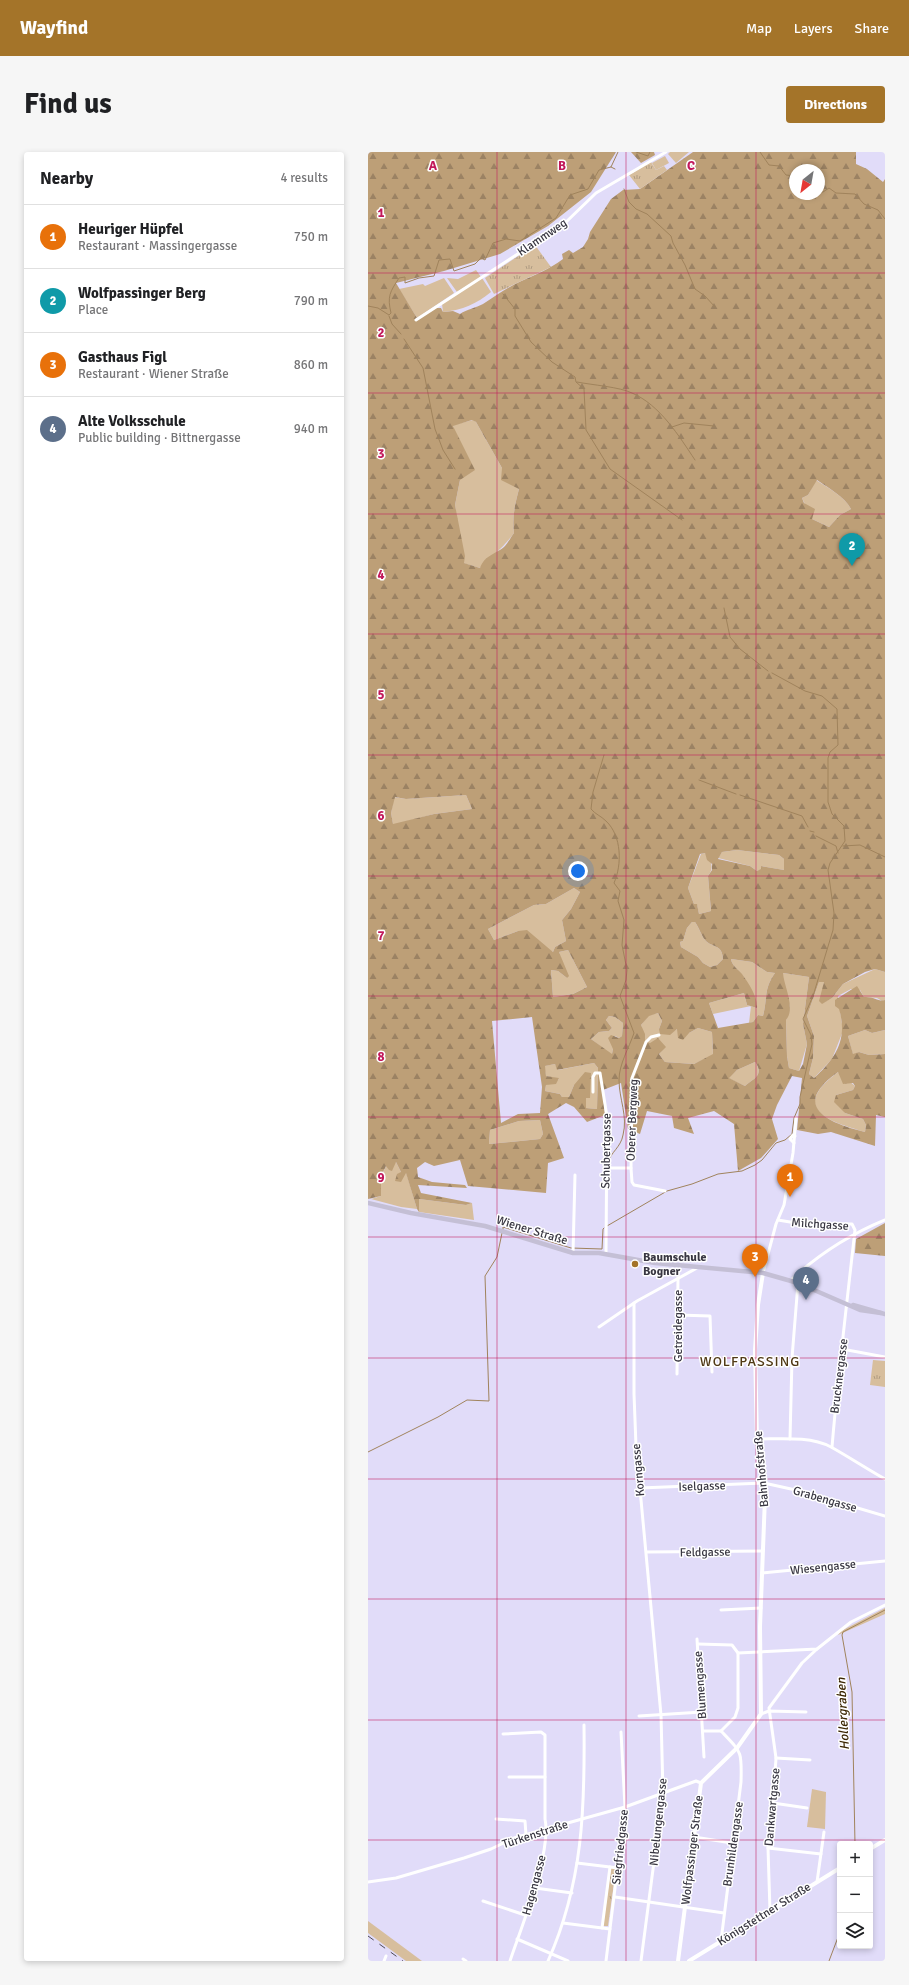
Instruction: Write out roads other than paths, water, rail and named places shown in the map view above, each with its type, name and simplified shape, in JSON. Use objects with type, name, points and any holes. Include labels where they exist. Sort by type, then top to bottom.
[{"type":"main road","name":"Wiener Straße","points":[[368,1203],[411,1213],[477,1224],[573,1250],[606,1253],[654,1263],[763,1273],[791,1280],[848,1304],[883,1314]]},
{"type":"street","name":"Klammweg","points":[[416,320],[564,224],[596,193],[666,152]]},
{"type":"street","name":"Oberer Bergweg","points":[[659,1034],[651,1037],[646,1042],[632,1078],[631,1168],[632,1182],[634,1185],[665,1191]]},
{"type":"street","name":"Schubertgasse","points":[[593,1092],[593,1077],[595,1073],[600,1073],[608,1118],[605,1225],[606,1253]]},
{"type":"street","points":[[763,1273],[778,1220],[784,1205],[794,1144],[796,1118]]},
{"type":"street","points":[[607,1168],[631,1168]]},
{"type":"street","points":[[573,1250],[575,1175]]},
{"type":"street","name":"Milchgasse","points":[[778,1220],[802,1224],[852,1224],[856,1230],[855,1234]]},
{"type":"street","points":[[791,1280],[806,1266],[855,1234],[885,1220]]},
{"type":"street","name":"Brucknergasse","points":[[832,1447],[838,1372],[848,1304],[855,1234]]},
{"type":"street","points":[[600,1327],[634,1303],[698,1267]]},
{"type":"street","name":"Bahnhofstraße","points":[[761,1714],[761,1608],[764,1483],[757,1439],[755,1350],[758,1305],[763,1273]]},
{"type":"street","name":"Getreidegasse","points":[[678,1278],[678,1374]]},
{"type":"street","points":[[790,1438],[792,1358],[798,1283]]},
{"type":"street","name":"Korngasse","points":[[634,1303],[634,1394],[640,1488],[654,1636]]},
{"type":"street","points":[[678,1315],[710,1316],[712,1372]]},
{"type":"street","points":[[842,1349],[885,1357]]},
{"type":"street","points":[[757,1439],[790,1438],[818,1442],[832,1447],[885,1479]]},
{"type":"street","name":"Iselgasse","points":[[640,1488],[764,1483]]},
{"type":"street","name":"Grabengasse","points":[[764,1483],[800,1491],[885,1516]]},
{"type":"street","name":"Feldgasse","points":[[646,1552],[763,1551]]},
{"type":"street","name":"Wiesengasse","points":[[762,1573],[885,1561]]},
{"type":"street","points":[[769,1711],[769,1708],[802,1663],[817,1649],[851,1622],[885,1605]]},
{"type":"street","points":[[721,1610],[761,1608]]},
{"type":"street","name":"Nibelungengasse","points":[[641,1961],[664,1792],[662,1715],[654,1636]]},
{"type":"street","name":"Blumengasse","points":[[697,1639],[704,1757]]},
{"type":"street","points":[[698,1644],[727,1644],[732,1645],[738,1652],[738,1708],[735,1717],[721,1731],[703,1731]]},
{"type":"street","points":[[738,1652],[817,1649]]},
{"type":"street","points":[[761,1714],[769,1711],[806,1712]]},
{"type":"street","name":"Dankwartgasse","points":[[769,1711],[776,1758],[768,1848],[770,1911]]},
{"type":"street","points":[[639,1716],[702,1712]]},
{"type":"street","name":"Wolfpassinger Straße","points":[[678,1961],[701,1784],[737,1748],[761,1714]]},
{"type":"street","points":[[548,1961],[563,1923],[572,1893],[577,1863],[585,1780],[584,1725]]},
{"type":"street","points":[[721,1731],[737,1748]]},
{"type":"street","name":"Hagengasse","points":[[503,1734],[541,1732],[545,1735],[545,1820],[547,1828],[535,1888],[510,1961]]},
{"type":"street","name":"Siegfriedgasse","points":[[606,1961],[625,1807],[620,1732]]},
{"type":"street","name":"Brunhildengasse","points":[[721,1941],[732,1843],[741,1782],[741,1758],[737,1748]]},
{"type":"street","points":[[776,1758],[810,1760]]},
{"type":"street","points":[[509,1776],[545,1777]]},
{"type":"street","name":"Türkenstraße","points":[[368,1882],[401,1877],[464,1858],[547,1828],[625,1807],[696,1782],[701,1784]]},
{"type":"street","points":[[773,1803],[807,1808]]},
{"type":"street","points":[[496,1818],[526,1820],[526,1835]]},
{"type":"street","points":[[817,1882],[824,1832]]},
{"type":"street","points":[[694,1838],[732,1843]]},
{"type":"street","points":[[873,1847],[885,1840]]},
{"type":"street","points":[[768,1848],[821,1854]]},
{"type":"street","points":[[577,1863],[618,1868]]},
{"type":"street","points":[[602,1928],[610,1867]]},
{"type":"street","name":"Königstettner Straße","points":[[689,1961],[837,1870]]},
{"type":"street","points":[[535,1888],[572,1893]]},
{"type":"street","points":[[615,1897],[724,1913]]},
{"type":"street","points":[[482,1901],[526,1916]]},
{"type":"street","points":[[563,1923],[610,1929]]},
{"type":"street","points":[[517,1939],[568,1961]]},
{"type":"street","points":[[384,1961],[386,1956]]},
{"type":"waterway","points":[[368,306],[378,308],[389,315],[391,313],[389,302],[390,294],[399,278],[405,277],[405,283],[419,278],[434,276],[439,260],[450,259],[454,271],[475,264],[481,258],[485,260],[493,243],[506,239],[520,241],[556,218],[570,195],[588,189],[599,170],[611,167],[618,152]]},
{"type":"waterway","points":[[636,152],[648,156],[650,152]]},
{"type":"waterway","points":[[760,152],[769,165],[779,166],[786,175],[789,175]]},
{"type":"waterway","points":[[611,167],[615,169]]},
{"type":"waterway","points":[[825,191],[829,188],[836,193],[855,194],[864,204],[878,210],[885,219]]},
{"type":"waterway","points":[[624,189],[629,202],[636,209],[647,214],[671,236],[695,289],[705,296],[715,307]]},
{"type":"waterway","points":[[503,294],[515,309],[515,316],[531,342],[552,362],[575,377],[576,382],[584,389],[586,430],[610,469],[682,520]]},
{"type":"waterway","points":[[389,316],[392,324],[401,334]]},
{"type":"waterway","points":[[404,339],[423,368],[435,429],[443,450],[455,469]]},
{"type":"waterway","points":[[577,382],[620,389],[642,398],[668,422],[695,460]]},
{"type":"waterway","points":[[672,427],[684,423],[714,426]]},
{"type":"waterway","points":[[724,608],[730,637],[740,649],[768,671]]},
{"type":"waterway","points":[[607,1226],[667,1191],[692,1184],[718,1174],[742,1171],[755,1165],[762,1160],[776,1143],[785,1140],[792,1134],[794,1118],[800,1104],[800,1097],[812,1044],[811,1035],[803,1019],[813,996],[833,930],[834,913],[828,870],[830,863],[845,841],[844,826],[832,814],[828,802],[828,758],[830,752],[838,745],[837,709],[822,696],[805,691],[772,673]]},
{"type":"waterway","points":[[604,755],[593,792],[591,809],[604,819],[611,827],[618,842],[619,859],[617,876],[614,883],[620,891],[618,901],[624,920],[622,945],[627,970],[626,980],[620,996],[634,1033],[622,1062],[619,1074],[619,1087],[624,1114],[623,1135],[620,1143],[611,1155],[608,1162]]},
{"type":"waterway","points":[[699,780],[736,794]]},
{"type":"waterway","points":[[740,795],[802,816],[808,827]]},
{"type":"waterway","points":[[810,831],[814,832]]},
{"type":"waterway","points":[[816,836],[836,846],[838,853]]},
{"type":"waterway","points":[[843,846],[860,845],[885,857]]},
{"type":"waterway","points":[[503,1230],[503,1227],[571,1248],[602,1249],[604,1228]]},
{"type":"waterway","points":[[368,1452],[438,1417],[467,1400],[489,1401],[485,1276],[497,1257],[502,1233]]},
{"type":"waterway","name":"Hollergraben","points":[[855,1841],[852,1692],[842,1635],[843,1632],[885,1610]]},
{"type":"waterway","name":"Hollergraben","points":[[829,1961],[837,1940]]},
{"type":"railway","points":[[368,1936],[403,1961]]},
{"type":"place","name":"Wolfpassinger Berg","points":[[852,566]]},
{"type":"place","name":"Heuriger Hüpfel","points":[[790,1197]]},
{"type":"place","name":"Baumschule Bogner","points":[[635,1264]]},
{"type":"place","name":"Gasthaus Figl","points":[[755,1277]]},
{"type":"place","name":"Alte Volksschule","points":[[806,1300]]},
{"type":"district","name":"WOLFPASSING","points":[[750,1361]]}]
